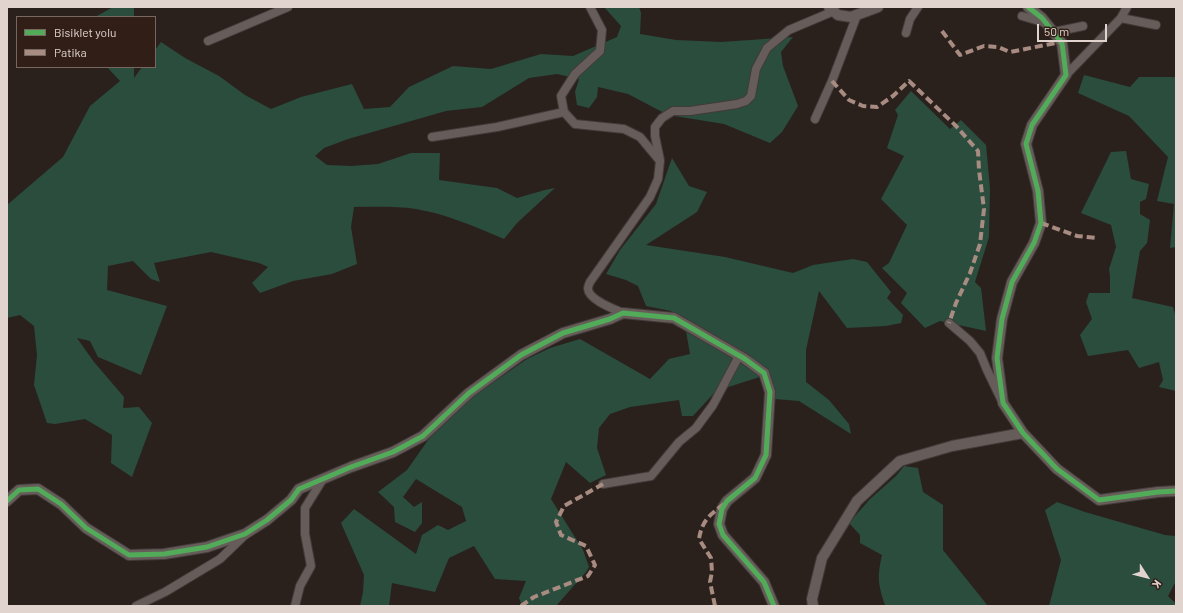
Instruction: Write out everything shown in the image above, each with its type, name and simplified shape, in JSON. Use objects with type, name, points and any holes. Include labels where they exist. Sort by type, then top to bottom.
[{"type":"street","points":[[208,41],[288,7]]},
{"type":"street","points":[[590,7],[602,30],[600,51],[575,74],[561,96],[564,112],[575,124],[624,129],[640,137],[660,161]]},
{"type":"street","points":[[774,606],[764,582],[723,535],[719,524],[722,509],[727,501],[755,478],[766,456],[770,392],[764,373],[739,356],[674,318],[622,313],[598,301],[591,296],[588,289],[590,282],[650,197],[658,179],[660,161],[655,136],[655,127],[662,118],[673,111],[690,111],[737,104],[746,101],[751,96],[756,69],[767,48],[789,30],[831,9],[838,15],[852,17],[878,7]]},
{"type":"street","points":[[906,33],[910,19],[918,7]]},
{"type":"street","points":[[1028,7],[1047,23],[1062,43],[1066,75]]},
{"type":"street","points":[[1003,403],[997,358],[1002,319],[1012,282],[1034,243],[1041,223],[1038,191],[1026,144],[1032,125],[1066,75],[1121,18],[1128,7]]},
{"type":"street","points":[[815,119],[832,81],[857,15]]},
{"type":"street","points":[[1022,16],[1047,23]]},
{"type":"street","points":[[1121,18],[1156,24]]},
{"type":"street","points":[[1054,32],[1083,26]]},
{"type":"street","points":[[432,137],[497,127],[564,112]]},
{"type":"street","points":[[136,606],[165,592],[220,559],[245,534],[267,520],[291,500],[299,489],[351,467],[393,452],[423,436],[469,393],[521,355],[563,333],[610,319],[622,313]]},
{"type":"street","points":[[949,323],[980,353],[986,370],[1003,403],[1023,433],[1057,469],[1099,500],[1176,491]]},
{"type":"street","points":[[603,484],[651,476],[679,442],[696,428],[713,404],[739,356]]},
{"type":"street","points":[[813,606],[812,599],[822,558],[857,501],[900,461],[952,446],[1023,433]]},
{"type":"street","points":[[295,606],[300,586],[311,566],[305,534],[305,508],[323,479]]},
{"type":"street","points":[[7,500],[19,490],[38,489],[61,504],[86,528],[129,555],[164,554],[207,547],[245,534]]},
{"type":"green space","points":[[113,7],[134,7],[134,16],[97,16]]},
{"type":"green space","points":[[604,7],[639,7],[641,13],[640,34],[676,40],[721,42],[793,37],[781,52],[783,66],[798,106],[782,132],[770,143],[724,124],[668,115],[628,94],[598,87],[597,97],[589,108],[577,105],[575,92],[579,79],[557,74],[529,78],[482,107],[446,111],[348,139],[324,148],[315,156],[327,165],[351,166],[378,164],[411,153],[440,153],[439,180],[497,188],[517,198],[555,188],[517,223],[504,239],[461,221],[427,211],[401,207],[354,207],[351,227],[357,264],[332,274],[293,281],[260,293],[252,283],[268,267],[259,263],[211,252],[154,263],[160,282],[151,279],[133,261],[108,266],[107,290],[167,306],[141,375],[98,357],[90,341],[77,338],[94,362],[124,397],[123,408],[139,407],[152,423],[132,477],[111,463],[112,435],[85,419],[55,424],[47,423],[34,385],[37,355],[34,326],[20,315],[7,318],[7,205],[63,157],[90,106],[120,81],[108,68],[134,68],[134,78],[141,68],[156,68],[156,49],[161,42],[185,58],[219,76],[245,95],[271,109],[301,97],[352,84],[364,109],[390,107],[409,87],[453,66],[491,69],[541,54],[573,56],[617,37],[621,26]]},
{"type":"green space","points":[[1084,75],[1130,87],[1139,77],[1176,77],[1176,247],[1170,248],[1174,204],[1157,201],[1168,157],[1129,116],[1078,93]]},
{"type":"green space","points":[[911,91],[950,129],[961,120],[986,145],[990,188],[989,237],[975,282],[981,288],[986,331],[940,321],[925,328],[901,303],[907,293],[882,268],[889,263],[907,225],[881,199],[904,156],[887,148],[898,115],[895,110]]},
{"type":"green space","points":[[1126,151],[1131,179],[1149,184],[1146,199],[1140,202],[1140,214],[1150,220],[1147,243],[1140,251],[1132,298],[1173,307],[1176,318],[1176,391],[1159,387],[1163,380],[1159,362],[1139,368],[1128,350],[1088,356],[1080,335],[1092,319],[1086,302],[1089,293],[1110,293],[1109,269],[1116,247],[1111,225],[1081,213],[1111,152]]},
{"type":"green space","points":[[672,158],[689,186],[707,192],[697,212],[646,245],[725,257],[793,273],[813,265],[853,259],[867,262],[891,292],[887,298],[903,315],[901,323],[886,326],[847,328],[819,291],[806,350],[806,382],[829,400],[849,424],[851,434],[799,401],[775,399],[769,374],[716,391],[693,416],[682,416],[679,400],[630,407],[610,414],[599,428],[597,448],[606,475],[590,483],[566,462],[551,499],[583,550],[589,567],[556,606],[522,606],[519,598],[526,581],[495,579],[474,546],[449,558],[435,592],[392,583],[389,606],[360,606],[364,575],[341,523],[354,509],[416,554],[422,535],[438,525],[448,530],[466,521],[462,507],[416,479],[403,497],[414,507],[422,502],[422,523],[415,532],[395,522],[394,507],[378,492],[407,470],[433,433],[472,397],[527,359],[550,348],[580,339],[650,379],[669,359],[690,354],[686,331],[671,311],[646,306],[638,286],[626,280],[606,274],[620,250],[656,204]]},
{"type":"green space","points":[[904,466],[918,468],[923,492],[943,505],[943,550],[988,606],[885,605],[879,580],[879,569],[882,555],[860,543],[860,535],[849,523],[870,499],[896,476]]},
{"type":"green space","points":[[1057,502],[1085,512],[1165,535],[1176,536],[1176,581],[1168,596],[1176,604],[1176,606],[1049,606],[1061,560],[1045,510]]},
{"type":"marked path","points":[[942,31],[960,55],[984,46],[998,47],[1010,52],[1061,42]]},
{"type":"marked path","points":[[832,81],[849,100],[863,106],[877,107],[893,96],[909,81],[956,126],[978,151],[984,209],[980,244],[970,273],[956,303],[949,323]]},
{"type":"marked path","points":[[1041,223],[1077,236],[1096,238]]},
{"type":"marked path","points":[[521,606],[534,597],[588,576],[595,565],[586,546],[561,535],[556,522],[564,506],[603,484]]},
{"type":"marked path","points":[[715,606],[710,582],[712,572],[711,558],[699,539],[700,532],[707,518],[724,504]]},
{"type":"cycle path","points":[[1028,7],[1042,18],[1062,43],[1066,75],[1032,125],[1026,144],[1038,191],[1041,223],[1034,243],[1012,282],[1002,319],[997,358],[1003,403],[1023,433],[1057,469],[1099,500],[1176,491]]},
{"type":"cycle path","points":[[7,501],[19,490],[38,489],[61,504],[86,528],[129,555],[164,554],[207,547],[245,534],[267,520],[291,500],[299,489],[351,467],[393,452],[423,436],[469,393],[521,355],[563,333],[610,319],[623,313],[674,318],[745,359],[764,373],[770,392],[766,455],[755,478],[727,501],[722,509],[719,524],[723,535],[764,582],[774,606]]}]
